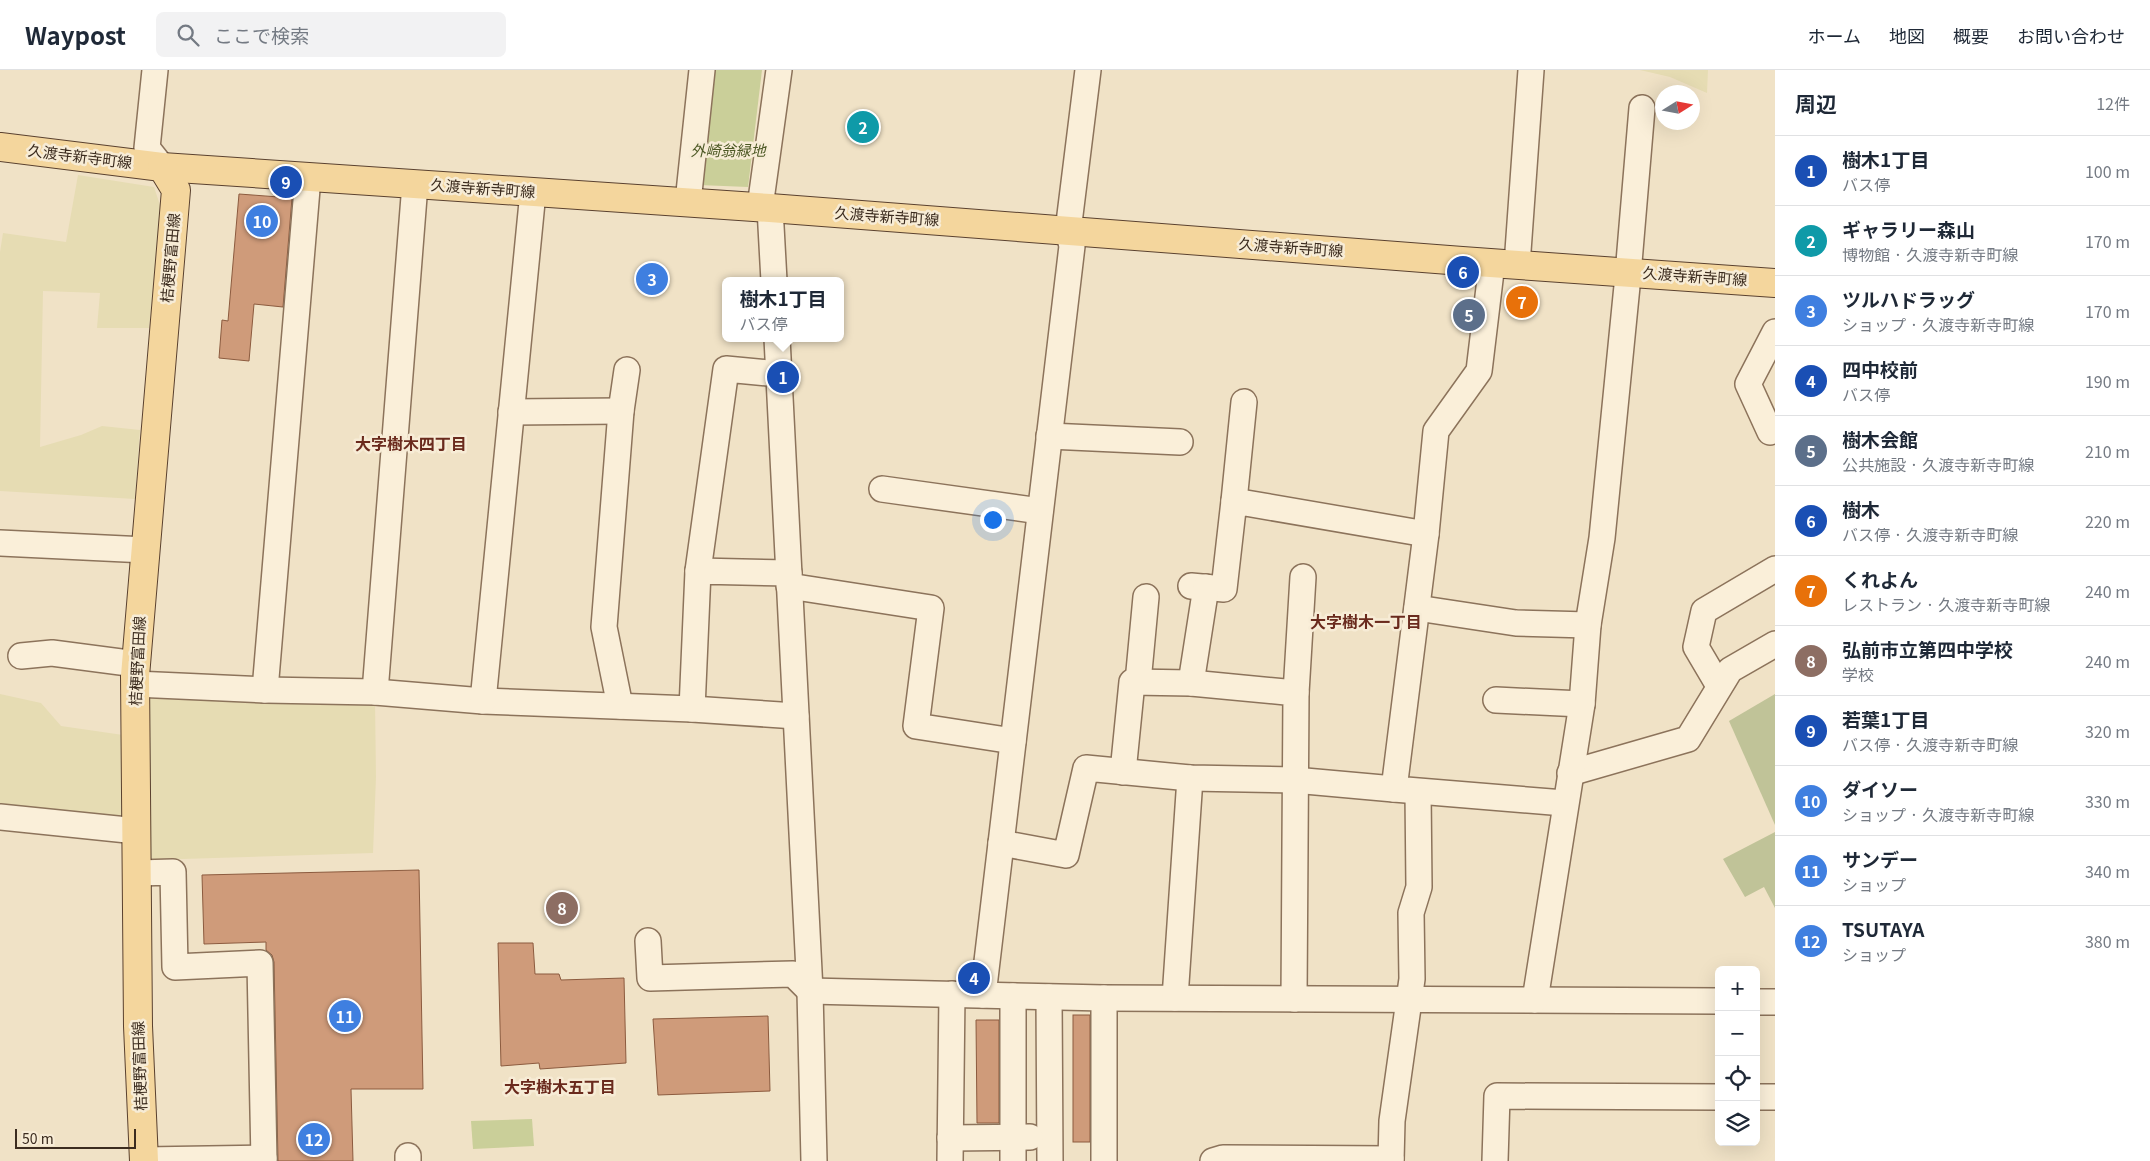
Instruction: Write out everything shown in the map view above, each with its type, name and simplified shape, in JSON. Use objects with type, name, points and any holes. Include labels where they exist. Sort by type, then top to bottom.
[{"type":"main road","name":"久渡寺新寺町線","points":[[0,147],[162,168],[765,207],[1775,283]]},
{"type":"main road","name":"桔梗野富田線","points":[[144,1160],[138,1026],[136,674],[176,190],[162,168]]},
{"type":"street","points":[[155,70],[147,148],[162,168]]},
{"type":"street","points":[[688,202],[702,70]]},
{"type":"street","points":[[774,277],[765,207],[779,70]]},
{"type":"street","points":[[983,995],[1072,246],[1068,231],[1088,70]]},
{"type":"street","points":[[1213,1161],[1224,1158],[1391,1160],[1392,1121],[1412,979],[1411,913],[1419,887],[1406,791],[1417,608],[1436,431],[1479,371],[1505,264],[1531,70]]},
{"type":"street","points":[[1535,1000],[1564,803],[1582,704],[1588,625],[1602,538],[1642,108]]},
{"type":"street","points":[[265,690],[308,177]]},
{"type":"street","points":[[375,692],[415,184]]},
{"type":"street","points":[[483,702],[533,192]]},
{"type":"street","points":[[1770,432],[1748,384],[1775,332]]},
{"type":"street","points":[[777,342],[810,991],[814,1161]]},
{"type":"street","points":[[692,708],[698,571],[726,369],[779,374]]},
{"type":"street","points":[[620,706],[604,627],[621,411],[627,370]]},
{"type":"street","points":[[1191,683],[1199,586],[1224,589],[1244,402]]},
{"type":"street","points":[[511,412],[621,411]]},
{"type":"street","points":[[1049,436],[1180,442]]},
{"type":"street","points":[[882,489],[1040,511]]},
{"type":"street","points":[[1234,501],[1426,534]]},
{"type":"street","points":[[0,543],[146,550]]},
{"type":"street","points":[[1719,686],[1696,647],[1704,611],[1775,569]]},
{"type":"street","points":[[698,571],[789,580],[931,608],[916,726],[1013,740]]},
{"type":"street","points":[[1294,999],[1294,780],[1296,693],[1303,577]]},
{"type":"street","points":[[1138,682],[1146,597]]},
{"type":"street","points":[[1417,608],[1516,623],[1588,625]]},
{"type":"street","points":[[1570,773],[1688,739],[1730,670],[1775,644]]},
{"type":"street","points":[[21,656],[52,653],[136,674],[265,690],[375,692],[483,702],[692,708],[796,716]]},
{"type":"street","points":[[1123,772],[1132,682],[1191,683],[1296,693]]},
{"type":"street","points":[[1496,700],[1582,704]]},
{"type":"street","points":[[1001,843],[1066,855],[1086,768],[1190,778],[1294,780],[1564,803]]},
{"type":"street","points":[[1175,998],[1190,778]]},
{"type":"street","points":[[0,817],[137,831]]},
{"type":"street","points":[[138,872],[173,872],[175,967],[260,963],[264,1160],[144,1160]]},
{"type":"street","points":[[648,942],[650,978],[793,974],[810,991],[1104,998],[1715,1002]]},
{"type":"street","points":[[952,994],[950,1150],[1013,1149],[1050,1136]]},
{"type":"street","points":[[1013,996],[1013,1149]]},
{"type":"street","points":[[1049,997],[1050,1161]]},
{"type":"street","points":[[1104,998],[1104,1161]]},
{"type":"street","points":[[1760,1002],[1775,1002]]},
{"type":"street","points":[[1495,1161],[1497,1096],[1715,1097]]},
{"type":"street","points":[[1760,1097],[1775,1097]]},
{"type":"shaded area","points":[[1640,70],[1708,70],[1707,93],[1700,90],[1700,85],[1688,85],[1670,77]]},
{"type":"shaded area","points":[[78,175],[154,187],[162,211],[149,328],[97,328],[100,293],[43,291],[40,447],[81,435],[102,426],[140,430],[135,499],[0,491],[0,252],[3,233],[66,242]]},
{"type":"shaded area","points":[[148,692],[375,699],[376,777],[373,853],[149,860]]},
{"type":"shaded area","points":[[0,694],[41,703],[61,726],[123,735],[124,813],[119,818],[0,804]]},
{"type":"green space","name":"外崎翁緑地","points":[[714,70],[762,70],[748,187],[699,185]]},
{"type":"green space","points":[[1775,694],[1775,825],[1729,721]]},
{"type":"green space","points":[[1775,832],[1775,908],[1764,887],[1745,897],[1723,859]]},
{"type":"green space","points":[[532,1119],[534,1146],[473,1149],[471,1121]]},
{"type":"building","points":[[239,194],[292,198],[283,307],[254,304],[249,361],[219,358],[222,320],[228,321]]},
{"type":"building","points":[[419,870],[423,1089],[351,1089],[353,1161],[278,1161],[274,962],[272,955],[266,950],[266,942],[204,944],[202,875]]},
{"type":"building","points":[[498,943],[533,943],[535,974],[559,974],[561,980],[624,978],[626,1063],[540,1069],[539,1063],[501,1066]]},
{"type":"building","points":[[1073,1015],[1090,1015],[1090,1142],[1073,1142]]},
{"type":"building","points":[[768,1016],[770,1091],[658,1095],[653,1019]]},
{"type":"building","points":[[976,1020],[999,1020],[999,1123],[977,1123]]},
{"type":"place","name":"ギャラリー森山","points":[[863,127]]},
{"type":"place","name":"若葉1丁目","points":[[286,182]]},
{"type":"place","name":"ダイソー","points":[[262,221]]},
{"type":"place","name":"樹木","points":[[1463,272]]},
{"type":"place","name":"ツルハドラッグ","points":[[652,279]]},
{"type":"place","name":"くれよん","points":[[1522,302]]},
{"type":"place","name":"樹木会館","points":[[1469,315]]},
{"type":"place","name":"樹木1丁目","points":[[783,377]]},
{"type":"place","name":"弘前市立第四中学校","points":[[562,908]]},
{"type":"place","name":"四中校前","points":[[974,978]]},
{"type":"place","name":"サンデー","points":[[345,1016]]},
{"type":"place","name":"TSUTAYA","points":[[314,1139]]},
{"type":"district","name":"大字樹木四丁目","points":[[411,444]]},
{"type":"district","name":"大字樹木一丁目","points":[[1366,622]]},
{"type":"district","name":"大字樹木五丁目","points":[[560,1087]]}]
